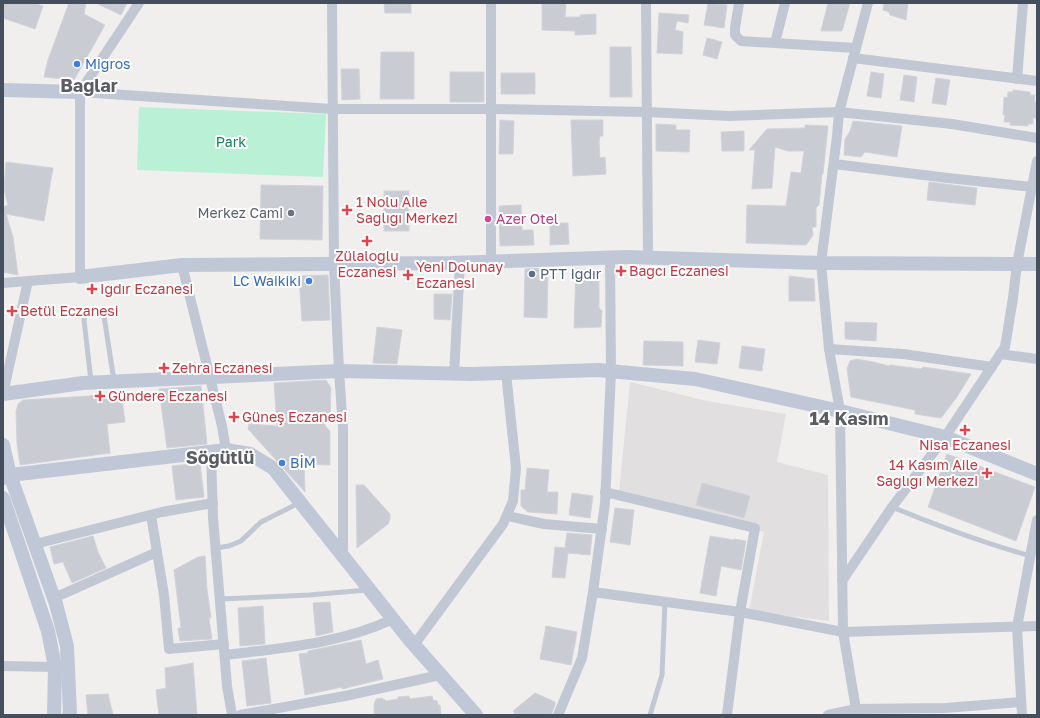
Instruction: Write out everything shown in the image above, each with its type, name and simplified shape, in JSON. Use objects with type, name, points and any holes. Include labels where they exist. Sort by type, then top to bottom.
[{"type":"street","points":[[80,277],[80,92],[139,3]]},
{"type":"street","points":[[332,3],[334,264],[338,371],[344,428],[343,557]]},
{"type":"street","points":[[491,3],[492,262]]},
{"type":"street","points":[[646,3],[648,258]]},
{"type":"street","points":[[739,3],[735,35],[741,41],[856,48]]},
{"type":"street","points":[[775,44],[785,3]]},
{"type":"street","points":[[856,712],[843,632],[840,411],[829,349],[821,263],[839,112],[868,3]]},
{"type":"street","points":[[1018,78],[1023,3]]},
{"type":"street","points":[[853,58],[1037,81]]},
{"type":"street","points":[[3,90],[80,92],[332,110],[491,109],[647,112],[729,116],[839,112],[952,124],[1037,138]]},
{"type":"street","points":[[842,581],[892,508],[945,437],[1005,347],[1017,264],[1037,161]]},
{"type":"street","points":[[834,164],[1034,182]]},
{"type":"street","points":[[558,715],[582,658],[602,528],[611,372],[610,257]]},
{"type":"street","points":[[3,283],[80,277],[182,265],[460,263],[610,257],[821,263],[1037,264]]},
{"type":"street","points":[[454,374],[460,263]]},
{"type":"street","points":[[182,265],[222,426],[226,450]]},
{"type":"street","points":[[28,281],[3,394],[91,383],[338,371],[454,374],[598,370],[695,379],[840,411],[945,437],[1037,474]]},
{"type":"street","points":[[829,349],[903,354],[992,367]]},
{"type":"street","points":[[1000,354],[1037,359]]},
{"type":"street","points":[[414,645],[503,524],[513,501],[516,468],[506,373]]},
{"type":"street","points":[[3,445],[6,476],[54,598],[67,646],[70,712],[68,715]]},
{"type":"street","points":[[6,476],[226,450],[250,454],[272,468],[414,645],[476,715]]},
{"type":"street","points":[[211,452],[220,599],[227,686],[232,715]]},
{"type":"street","points":[[605,492],[755,528],[740,612],[727,715]]},
{"type":"street","points":[[3,498],[48,630],[55,667],[54,715]]},
{"type":"street","points":[[34,544],[151,515],[213,503]]},
{"type":"street","points":[[151,515],[164,595],[169,649],[224,644]]},
{"type":"street","points":[[507,516],[544,524],[602,528]]},
{"type":"street","points":[[1022,715],[1016,627],[1037,520]]},
{"type":"street","points":[[54,598],[157,552]]},
{"type":"street","points":[[593,592],[740,612],[843,632],[1037,626]]},
{"type":"street","points":[[225,655],[309,645],[375,628],[393,619]]},
{"type":"street","points":[[3,666],[55,667]]},
{"type":"street","points":[[240,715],[345,696],[440,675]]},
{"type":"street","points":[[828,715],[856,712],[944,712],[1021,702]]},
{"type":"lane","points":[[91,383],[84,320],[86,314],[95,310],[102,313],[104,316],[114,382]]},
{"type":"lane","points":[[216,548],[229,546],[241,541],[261,522],[299,502]]},
{"type":"lane","points":[[892,508],[934,525],[1031,556]]},
{"type":"lane","points":[[220,599],[309,595],[370,590]]},
{"type":"lane","points":[[650,715],[662,675],[665,601]]},
{"type":"shaded area","points":[[630,382],[707,401],[786,414],[777,462],[828,475],[829,621],[749,611],[764,532],[619,491]]},
{"type":"green space","name":"Park","points":[[139,107],[326,114],[323,177],[137,170]]},
{"type":"building","points":[[3,3],[33,3],[43,6],[35,29],[3,18]]},
{"type":"building","points":[[69,3],[86,3],[84,14],[105,25],[74,80],[44,77],[48,60]]},
{"type":"building","points":[[96,3],[127,3],[121,15]]},
{"type":"building","points":[[384,3],[411,3],[411,13],[385,13]]},
{"type":"building","points":[[542,3],[566,3],[565,17],[580,17],[580,15],[596,14],[596,34],[575,35],[575,31],[542,30]]},
{"type":"building","points":[[708,3],[727,5],[724,28],[704,25]]},
{"type":"building","points":[[828,3],[850,3],[842,31],[821,31]]},
{"type":"building","points":[[884,3],[908,3],[906,20],[890,15],[889,12],[883,10]]},
{"type":"building","points":[[659,13],[689,15],[688,23],[677,21],[675,30],[683,32],[682,54],[657,53]]},
{"type":"building","points":[[707,38],[722,42],[717,59],[703,55]]},
{"type":"building","points":[[610,47],[631,47],[632,97],[610,97]]},
{"type":"building","points":[[381,52],[414,52],[414,99],[380,99]]},
{"type":"building","points":[[341,69],[359,69],[360,99],[342,100]]},
{"type":"building","points":[[450,72],[484,72],[484,102],[450,102]]},
{"type":"building","points":[[871,72],[884,74],[881,98],[867,96]]},
{"type":"building","points":[[501,73],[535,73],[535,94],[501,94]]},
{"type":"building","points":[[904,75],[917,77],[914,102],[900,100]]},
{"type":"building","points":[[936,78],[950,80],[946,105],[932,103]]},
{"type":"building","points":[[1013,90],[1030,92],[1030,95],[1035,95],[1034,102],[1037,102],[1036,118],[1033,118],[1033,124],[1028,124],[1028,126],[1010,125],[1010,122],[1004,122],[1004,97],[1007,98],[1008,92],[1013,92]]},
{"type":"building","points":[[500,120],[514,121],[513,154],[499,154]]},
{"type":"building","points":[[571,120],[603,120],[603,136],[600,136],[599,142],[600,158],[605,157],[606,174],[573,176]]},
{"type":"building","points":[[853,121],[902,126],[897,157],[865,152],[861,157],[844,155],[845,139],[850,131]]},
{"type":"building","points":[[656,124],[676,125],[676,130],[690,130],[689,152],[656,151]]},
{"type":"building","points":[[805,125],[828,126],[819,205],[816,208],[816,227],[812,227],[813,235],[806,245],[746,243],[747,205],[786,206],[791,172],[801,173],[804,151],[788,151],[775,147],[772,188],[752,189],[755,150],[749,150],[767,129],[805,128]]},
{"type":"building","points":[[744,131],[744,151],[722,151],[721,132]]},
{"type":"building","points":[[6,162],[53,168],[44,221],[6,214],[13,237],[18,275],[3,272],[3,207],[8,205],[4,190]]},
{"type":"building","points":[[929,182],[977,188],[975,205],[927,200]]},
{"type":"building","name":"Merkez Cami","points":[[261,185],[323,186],[322,240],[260,239]]},
{"type":"building","points":[[384,191],[409,191],[409,231],[384,231]]},
{"type":"building","points":[[521,205],[522,230],[533,230],[534,245],[500,246],[499,206]]},
{"type":"building","points":[[550,223],[568,223],[569,244],[550,245]]},
{"type":"building","points":[[548,268],[547,318],[524,317],[525,269]]},
{"type":"building","points":[[576,269],[599,270],[599,308],[602,311],[601,327],[574,328]]},
{"type":"building","points":[[328,275],[330,320],[302,321],[299,276]]},
{"type":"building","points":[[789,276],[814,279],[815,301],[789,301]]},
{"type":"building","points":[[434,294],[452,294],[450,320],[434,319]]},
{"type":"building","points":[[845,322],[877,323],[876,341],[845,339]]},
{"type":"building","points":[[377,327],[402,330],[397,364],[373,363]]},
{"type":"building","points":[[698,340],[720,343],[717,364],[695,362]]},
{"type":"building","points":[[644,341],[683,342],[683,366],[643,365]]},
{"type":"building","points":[[742,346],[765,349],[762,371],[739,368]]},
{"type":"building","points":[[856,359],[889,366],[921,369],[923,367],[971,374],[957,397],[941,418],[915,414],[915,410],[851,397],[847,369],[850,361]]},
{"type":"building","points":[[326,380],[331,388],[330,415],[321,416],[326,427],[330,431],[330,465],[304,464],[305,492],[248,429],[249,424],[277,426],[274,383]]},
{"type":"building","points":[[201,386],[207,444],[167,448],[159,389]]},
{"type":"building","points":[[121,391],[125,422],[107,424],[110,453],[20,465],[17,443],[16,412],[18,404],[23,400],[89,396]]},
{"type":"building","points":[[947,454],[1035,487],[1016,541],[928,507]]},
{"type":"building","points":[[200,463],[204,497],[176,500],[172,466]]},
{"type":"building","points":[[527,468],[549,470],[547,492],[558,492],[557,514],[528,512],[521,506],[521,490],[525,490]]},
{"type":"building","points":[[702,483],[750,496],[744,518],[696,505]]},
{"type":"building","points":[[356,485],[364,485],[390,514],[388,524],[357,548]]},
{"type":"building","points":[[572,493],[593,496],[590,518],[569,515]]},
{"type":"building","points":[[615,508],[634,510],[630,545],[610,542]]},
{"type":"building","points":[[567,533],[592,535],[590,555],[568,553],[565,578],[552,577],[555,547],[565,548]]},
{"type":"building","points":[[93,536],[98,552],[106,568],[72,583],[63,562],[54,564],[50,547]]},
{"type":"building","points":[[710,536],[746,541],[741,570],[721,566],[716,596],[700,593]]},
{"type":"building","points":[[205,556],[211,618],[209,618],[212,639],[180,641],[178,628],[181,628],[174,570],[198,557]]},
{"type":"building","points":[[330,602],[333,632],[316,636],[313,603]]},
{"type":"building","points":[[263,606],[265,644],[240,646],[238,608]]},
{"type":"building","points":[[546,626],[577,632],[571,665],[540,659]]},
{"type":"building","points":[[361,640],[366,664],[378,660],[383,679],[342,689],[342,687],[305,695],[299,654]]},
{"type":"building","points":[[266,658],[271,703],[247,706],[242,661]]},
{"type":"building","points":[[193,663],[197,715],[159,715],[156,690],[166,688],[165,668]]},
{"type":"building","points":[[535,693],[555,702],[551,715],[516,715],[513,711]]},
{"type":"building","points":[[108,694],[113,715],[88,715],[86,695]]},
{"type":"building","points":[[409,696],[410,699],[432,696],[433,700],[437,701],[438,705],[440,705],[441,715],[374,715],[374,704],[376,699],[382,698],[386,701],[398,699],[398,697]]},
{"type":"place","name":"Migros","points":[[77,64]]},
{"type":"place","name":"1 Nolu Aile Sağlığı Merkezi","points":[[347,210]]},
{"type":"place","name":"Merkez Cami","points":[[291,213]]},
{"type":"place","name":"Azer Otel","points":[[488,219]]},
{"type":"place","name":"Zülaloğlu Eczanesi","points":[[367,241]]},
{"type":"place","name":"Bağcı Eczanesi","points":[[621,271]]},
{"type":"place","name":"PTT Iğdır","points":[[532,274]]},
{"type":"place","name":"Yeni Dolunay Eczanesi","points":[[408,275]]},
{"type":"place","name":"LC Waikiki","points":[[309,281]]},
{"type":"place","name":"Iğdır Eczanesi","points":[[92,289]]},
{"type":"place","name":"Betül Eczanesi","points":[[12,311]]},
{"type":"place","name":"Zehra Eczanesi","points":[[164,368]]},
{"type":"place","name":"Gündere Eczanesi","points":[[100,396]]},
{"type":"place","name":"Güneş Eczanesi","points":[[234,417]]},
{"type":"place","name":"Nisa Eczanesi","points":[[965,430]]},
{"type":"place","name":"BİM","points":[[282,463]]},
{"type":"place","name":"14 Kasım Aile Sağlığı Merkezi","points":[[987,473]]},
{"type":"district","name":"Bağlar","points":[[89,86]]},
{"type":"district","name":"14 Kasım","points":[[849,419]]},
{"type":"district","name":"Söğütlü","points":[[220,458]]}]
